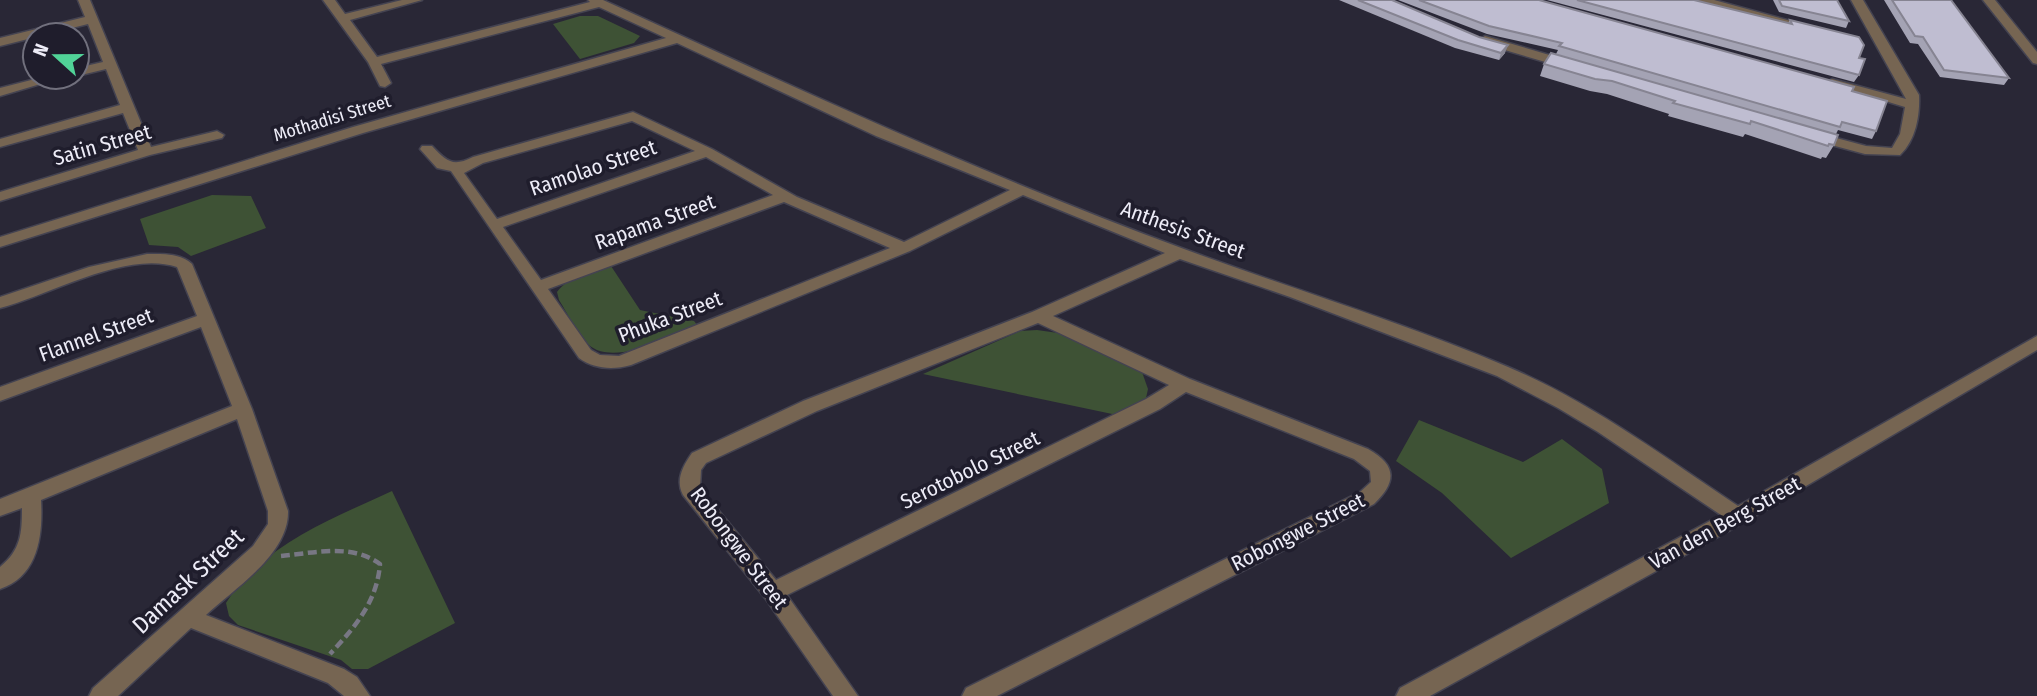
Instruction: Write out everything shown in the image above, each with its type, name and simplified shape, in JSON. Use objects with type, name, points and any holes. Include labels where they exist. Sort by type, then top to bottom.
[{"type":"street","points":[[84,0],[146,152]]},
{"type":"street","points":[[329,0],[344,18],[386,83]]},
{"type":"street","points":[[344,18],[416,0]]},
{"type":"street","points":[[1700,0],[1739,5],[1828,32]]},
{"type":"street","points":[[1800,132],[1865,150],[1895,152],[1904,142],[1913,105],[1910,89],[1857,0]]},
{"type":"street","points":[[1989,0],[2037,60]]},
{"type":"street","name":"Anthesis Street","points":[[374,62],[597,1],[856,123],[1179,253],[1296,293],[1503,372],[1565,403],[1605,427],[1738,516]]},
{"type":"street","points":[[0,42],[93,19]]},
{"type":"street","points":[[1474,37],[1588,70]]},
{"type":"street","name":"Mothadisi Street","points":[[0,242],[358,130],[677,38]]},
{"type":"street","points":[[1864,40],[1882,42]]},
{"type":"street","points":[[91,69],[110,64]]},
{"type":"street","points":[[1824,81],[1913,105]]},
{"type":"street","points":[[0,92],[21,87]]},
{"type":"street","points":[[0,143],[128,107]]},
{"type":"street","points":[[427,149],[442,165],[460,169],[491,156],[633,116],[707,152],[785,196],[904,248]]},
{"type":"street","name":"Satin Street","points":[[0,197],[146,152],[217,135]]},
{"type":"street","name":"Ramolao Street","points":[[493,225],[707,152]]},
{"type":"street","name":"Phuka Street","points":[[460,169],[457,178],[540,286],[585,354],[593,360],[625,361],[904,248],[1022,190]]},
{"type":"street","name":"Rapama Street","points":[[540,286],[785,196]]},
{"type":"street","name":"Robongwe Street","points":[[846,696],[773,592],[690,490],[691,469],[699,458],[810,406],[1038,316],[1179,253]]},
{"type":"street","name":"Damask Street","points":[[0,303],[123,262],[164,256],[175,258],[184,264],[243,409],[278,511],[278,525],[254,557],[190,618],[101,696]]},
{"type":"street","name":"Robongwe Street","points":[[974,696],[1367,498],[1381,485],[1381,473],[1375,461],[1184,384],[1038,316]]},
{"type":"street","name":"Flannel Street","points":[[0,394],[208,318]]},
{"type":"street","name":"Van den Berg Street","points":[[1408,696],[1738,516],[2037,342]]},
{"type":"street","name":"Serotobolo Street","points":[[773,592],[1153,404],[1184,384]]},
{"type":"street","points":[[0,508],[243,409]]},
{"type":"street","points":[[0,580],[26,555],[32,543],[31,495]]},
{"type":"street","points":[[190,618],[316,668],[349,684],[358,696]]},
{"type":"path","points":[[254,557],[353,552],[373,557],[380,564],[380,582],[372,603],[316,668]]},
{"type":"green space","points":[[580,16],[598,16],[640,36],[634,43],[580,59],[553,24]]},
{"type":"green space","points":[[212,195],[251,196],[266,228],[191,256],[178,247],[149,245],[140,219]]},
{"type":"green space","points":[[611,266],[640,310],[694,321],[698,326],[643,348],[627,351],[600,351],[589,345],[573,324],[557,292],[575,278]]},
{"type":"green space","points":[[1020,331],[1058,333],[1142,372],[1148,389],[1146,398],[1117,415],[923,374]]},
{"type":"green space","points":[[1419,420],[1523,462],[1562,439],[1602,469],[1609,503],[1511,558],[1442,493],[1396,461]]},
{"type":"green space","points":[[392,491],[455,623],[368,669],[352,669],[341,660],[238,625],[229,616],[226,603],[241,582],[279,549],[323,523]]},
{"type":"building","points":[[1358,0],[1392,0],[1479,37],[1508,45],[1501,53],[1458,40]]},
{"type":"building","points":[[1419,0],[1539,0],[1854,87],[1852,91],[1887,101],[1876,131],[1842,122],[1840,127],[1559,46],[1562,43],[1489,26]]},
{"type":"building","points":[[1577,0],[1694,0],[1859,37],[1864,45],[1859,58],[1865,59],[1859,75]]},
{"type":"building","points":[[1779,0],[1837,0],[1849,21],[1782,6]]},
{"type":"building","points":[[1892,0],[1951,0],[2009,78],[1944,70],[1923,37],[1915,36]]},
{"type":"building","points":[[1551,53],[1838,135],[1834,145],[1828,146],[1751,121],[1750,124],[1673,103],[1675,101],[1612,81],[1595,79],[1544,64]]}]
